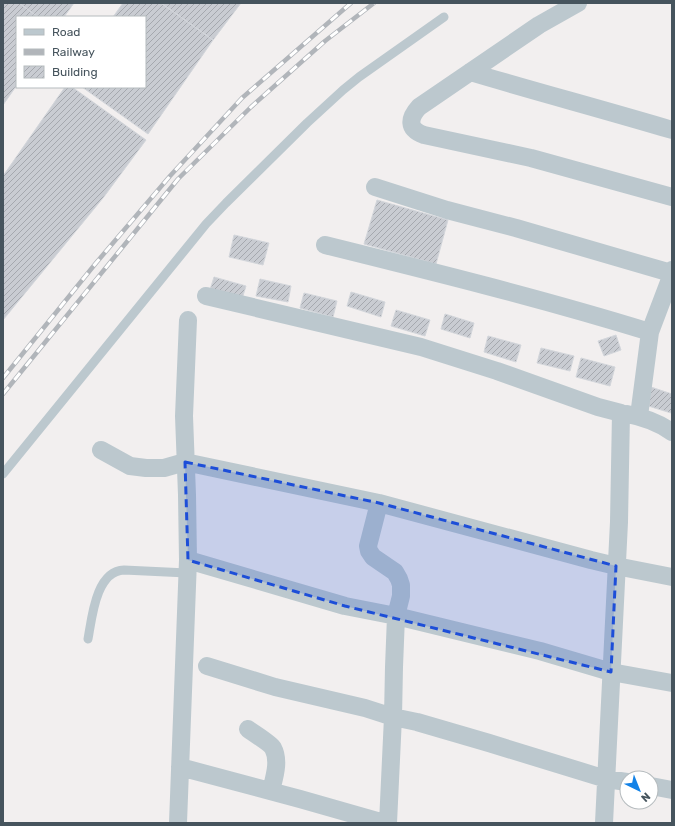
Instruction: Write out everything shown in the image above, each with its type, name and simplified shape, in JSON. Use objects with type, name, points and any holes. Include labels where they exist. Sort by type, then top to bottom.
[{"type":"street","points":[[578,3],[539,25],[419,107],[411,119],[414,129],[424,135],[531,158],[672,197]]},
{"type":"street","points":[[470,72],[628,116],[671,126]]},
{"type":"street","points":[[375,187],[447,210],[671,272],[669,282],[650,332],[639,416]]},
{"type":"street","points":[[325,245],[438,273],[576,310],[650,332]]},
{"type":"street","points":[[206,296],[421,347],[497,371],[598,407],[639,416],[672,432]]},
{"type":"street","points":[[178,823],[188,566],[184,416],[188,320]]},
{"type":"street","points":[[604,823],[620,480],[621,412]]},
{"type":"street","points":[[101,450],[130,466],[164,468],[185,462],[379,503],[616,566],[672,577]]},
{"type":"street","points":[[379,503],[368,546],[369,551],[373,558],[395,572],[400,579],[401,585],[401,596],[396,616],[394,717],[388,823]]},
{"type":"street","points":[[188,566],[345,606],[396,616],[540,651],[611,672],[672,683]]},
{"type":"street","points":[[207,666],[276,687],[417,722],[606,778],[619,780]]},
{"type":"street","points":[[248,729],[272,747],[275,754],[276,763],[271,791]]},
{"type":"street","points":[[180,767],[384,823]]},
{"type":"street","points":[[659,788],[672,790]]},
{"type":"lane","points":[[3,474],[206,224],[226,203],[307,123],[343,90],[444,17]]},
{"type":"lane","points":[[88,639],[96,602],[101,587],[106,578],[112,573],[119,570],[188,566]]},
{"type":"highlighted area","points":[[185,462],[379,503],[616,566],[611,672],[345,606],[188,560]]},
{"type":"building","points":[[3,3],[19,3],[37,16],[16,16],[16,86],[3,105]]},
{"type":"building","points":[[19,3],[74,3],[65,16],[37,16]]},
{"type":"building","points":[[123,3],[161,3],[213,40],[148,134],[83,88],[146,88],[146,16],[114,16]]},
{"type":"building","points":[[161,3],[241,3],[213,40]]},
{"type":"building","points":[[64,88],[73,88],[146,140],[103,198],[3,320],[3,176]]},
{"type":"building","points":[[377,200],[448,220],[436,264],[364,244]]},
{"type":"building","points":[[234,235],[269,243],[263,265],[229,257]]},
{"type":"building","points":[[214,277],[246,286],[241,302],[209,293]]},
{"type":"building","points":[[260,279],[291,286],[288,302],[256,296]]},
{"type":"building","points":[[351,292],[385,302],[381,317],[347,306]]},
{"type":"building","points":[[304,293],[337,301],[333,317],[300,308]]},
{"type":"building","points":[[396,310],[430,320],[425,336],[391,326]]},
{"type":"building","points":[[445,314],[474,323],[470,338],[441,329]]},
{"type":"building","points":[[616,335],[621,350],[604,356],[598,341]]},
{"type":"building","points":[[488,336],[521,345],[516,362],[484,352]]},
{"type":"building","points":[[541,348],[574,356],[570,371],[537,363]]},
{"type":"building","points":[[581,358],[615,367],[610,386],[576,377]]},
{"type":"building","points":[[651,387],[672,394],[671,413],[645,405]]},
{"type":"railway","points":[[3,378],[96,263],[170,176],[242,98],[351,3]]},
{"type":"railway","points":[[3,394],[178,179],[251,107],[325,41],[374,3]]}]
